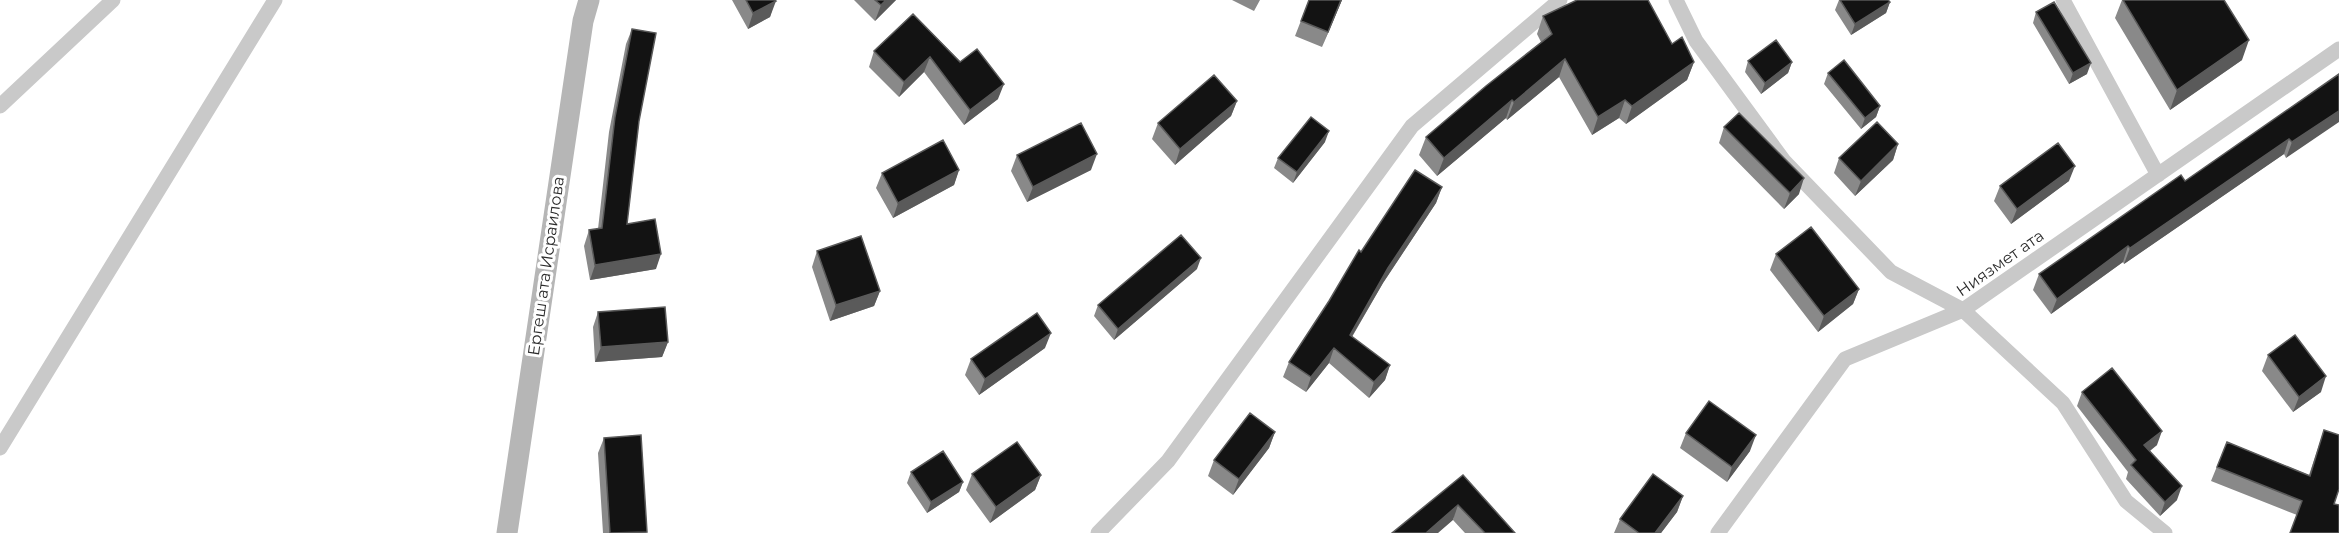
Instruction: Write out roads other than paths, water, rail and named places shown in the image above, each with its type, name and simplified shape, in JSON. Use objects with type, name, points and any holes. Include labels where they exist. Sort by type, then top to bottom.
[{"type":"main road","name":"Ергеш ата Исраилова","points":[[507,533],[560,170],[583,21],[589,0]]},
{"type":"street","points":[[0,106],[113,0]]},
{"type":"street","points":[[0,448],[274,0]]},
{"type":"street","points":[[1098,533],[1168,461],[1412,126],[1560,0]]},
{"type":"street","points":[[1676,0],[1696,41],[1784,161],[1892,272],[1963,310],[2063,403],[2126,501],[2165,533]]},
{"type":"street","points":[[2063,0],[2158,175]]},
{"type":"street","name":"Ниязмет ата","points":[[1718,533],[1845,359],[1963,310],[2339,50]]}]
